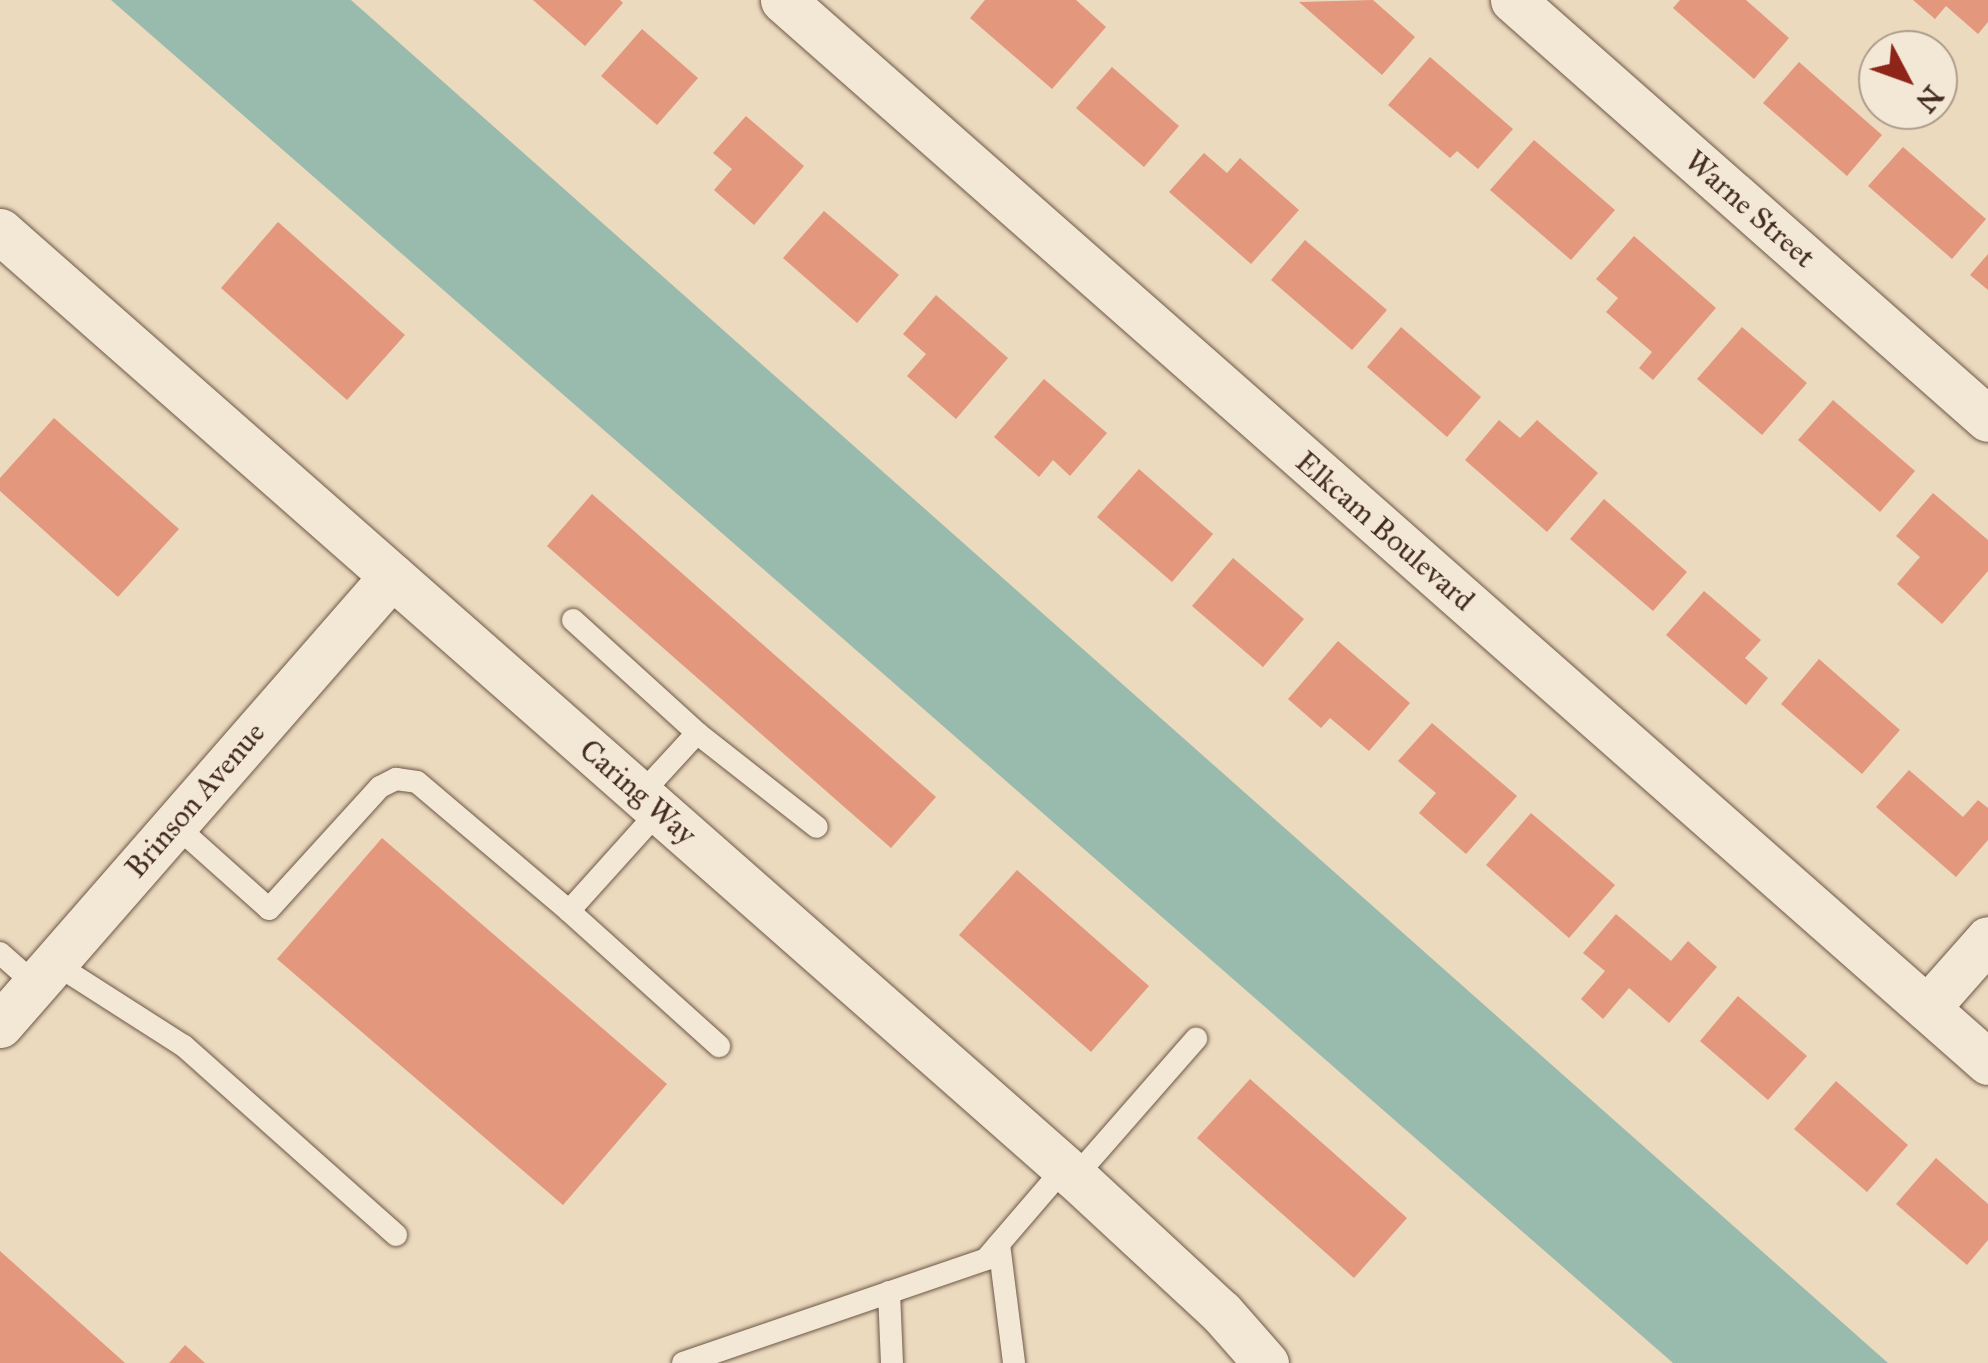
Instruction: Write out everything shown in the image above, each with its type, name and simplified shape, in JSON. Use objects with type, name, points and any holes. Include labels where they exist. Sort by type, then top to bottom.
[{"type":"street","name":"Elkcam Boulevard","points":[[783,0],[1988,1062]]},
{"type":"street","name":"Warne Street","points":[[1513,0],[1988,418]]},
{"type":"street","name":"Caring Way","points":[[0,230],[1070,1172],[1266,1363]]},
{"type":"street","name":"Brinson Avenue","points":[[0,1025],[392,576]]},
{"type":"street","points":[[1927,1008],[1988,939]]},
{"type":"lane","points":[[573,620],[697,733],[818,828]]},
{"type":"lane","points":[[569,911],[697,733]]},
{"type":"lane","points":[[174,824],[269,908],[380,787],[396,779],[418,782],[719,1046]]},
{"type":"lane","points":[[0,953],[184,1046],[396,1235]]},
{"type":"lane","points":[[683,1363],[986,1259],[1196,1039]]},
{"type":"lane","points":[[999,1244],[1014,1363]]},
{"type":"lane","points":[[889,1292],[892,1363]]},
{"type":"shaded area","points":[[111,0],[351,0],[1888,1363],[1673,1363]]},
{"type":"building","points":[[533,0],[620,0],[623,3],[585,46]]},
{"type":"building","points":[[985,0],[1076,0],[1106,27],[1052,89],[970,18]]},
{"type":"building","points":[[1373,0],[1415,37],[1382,75],[1299,2]]},
{"type":"building","points":[[1680,0],[1746,0],[1789,38],[1754,79],[1673,8]]},
{"type":"building","points":[[1913,0],[1988,0],[1988,22],[1978,34],[1946,6],[1935,19]]},
{"type":"building","points":[[642,29],[698,78],[657,125],[601,76]]},
{"type":"building","points":[[1430,57],[1513,129],[1478,169],[1457,151],[1450,158],[1388,105]]},
{"type":"building","points":[[1799,62],[1858,114],[1858,130],[1876,130],[1882,135],[1847,176],[1763,103]]},
{"type":"building","points":[[1112,67],[1179,126],[1144,167],[1076,108]]},
{"type":"building","points":[[746,116],[804,166],[754,225],[714,190],[732,169],[713,153]]},
{"type":"building","points":[[1534,140],[1615,210],[1571,260],[1490,190]]},
{"type":"building","points":[[1903,147],[1986,219],[1952,259],[1868,186]]},
{"type":"building","points":[[1204,153],[1227,173],[1240,158],[1299,210],[1251,264],[1169,192]]},
{"type":"building","points":[[824,211],[899,275],[857,323],[783,258]]},
{"type":"building","points":[[278,222],[405,335],[347,400],[221,288]]},
{"type":"building","points":[[1634,236],[1716,308],[1653,380],[1639,368],[1652,352],[1606,312],[1618,298],[1596,279]]},
{"type":"building","points":[[1305,240],[1387,310],[1352,350],[1271,280]]},
{"type":"building","points":[[1988,254],[1988,290],[1970,275]]},
{"type":"building","points":[[936,295],[1008,358],[956,419],[907,376],[926,354],[903,334]]},
{"type":"building","points":[[1401,327],[1481,397],[1447,437],[1367,367]]},
{"type":"building","points":[[1742,327],[1807,383],[1762,435],[1697,379]]},
{"type":"building","points":[[1044,379],[1107,433],[1070,476],[1053,460],[1039,477],[994,437]]},
{"type":"building","points":[[1833,400],[1915,471],[1880,512],[1798,440]]},
{"type":"building","points":[[54,418],[179,529],[118,597],[0,491],[0,478]]},
{"type":"building","points":[[1499,420],[1520,438],[1537,420],[1598,473],[1547,532],[1465,460]]},
{"type":"building","points":[[1139,469],[1213,534],[1172,582],[1097,517]]},
{"type":"building","points":[[1933,493],[1988,540],[1988,571],[1942,624],[1897,584],[1920,557],[1896,536]]},
{"type":"building","points":[[592,494],[936,797],[891,848],[547,546]]},
{"type":"building","points":[[1604,499],[1687,572],[1653,611],[1570,539]]},
{"type":"building","points":[[1233,558],[1304,619],[1263,667],[1192,606]]},
{"type":"building","points":[[1704,591],[1761,640],[1745,658],[1768,678],[1746,705],[1666,635]]},
{"type":"building","points":[[1338,641],[1410,703],[1369,751],[1330,718],[1321,728],[1288,699]]},
{"type":"building","points":[[1819,659],[1900,730],[1862,774],[1781,704]]},
{"type":"building","points":[[1432,723],[1517,796],[1466,854],[1419,813],[1436,793],[1398,761]]},
{"type":"building","points":[[1909,770],[1963,817],[1978,800],[1988,808],[1988,840],[1956,877],[1876,807]]},
{"type":"building","points":[[1531,813],[1615,885],[1569,938],[1486,865]]},
{"type":"building","points":[[382,838],[667,1084],[563,1205],[277,959]]},
{"type":"building","points":[[1017,870],[1149,986],[1091,1052],[959,935]]},
{"type":"building","points":[[1616,914],[1671,961],[1688,941],[1717,967],[1669,1023],[1629,988],[1603,1019],[1581,999],[1605,971],[1583,953]]},
{"type":"building","points":[[1738,996],[1807,1056],[1768,1100],[1700,1041]]},
{"type":"building","points":[[1250,1079],[1407,1218],[1354,1278],[1197,1138]]},
{"type":"building","points":[[1836,1081],[1908,1145],[1867,1192],[1794,1129]]},
{"type":"building","points":[[1936,1158],[1988,1204],[1988,1240],[1967,1265],[1896,1204]]},
{"type":"building","points":[[0,1251],[125,1363],[0,1363]]},
{"type":"building","points":[[185,1345],[205,1363],[169,1363]]}]
